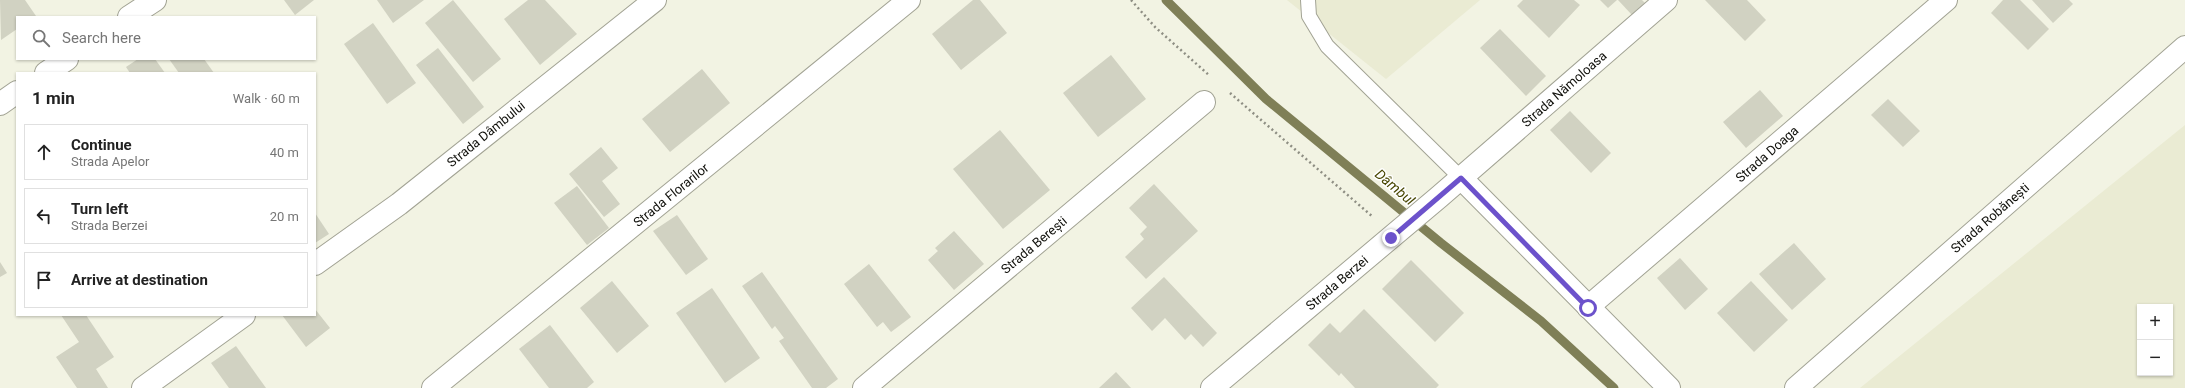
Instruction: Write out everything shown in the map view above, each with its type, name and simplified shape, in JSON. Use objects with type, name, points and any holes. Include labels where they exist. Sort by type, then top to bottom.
[{"type":"street","points":[[130,16],[154,0]]},
{"type":"street","name":"Strada Dâmbului","points":[[316,263],[399,204],[655,0]]},
{"type":"street","name":"Strada Florarilor","points":[[433,388],[909,0]]},
{"type":"street","name":"Strada Nămoloasa","points":[[1461,178],[1666,0]]},
{"type":"street","name":"Strada Doaga","points":[[1588,308],[1946,0]]},
{"type":"street","name":"Strada Robănești","points":[[1796,388],[2185,47]]},
{"type":"street","points":[[48,72],[66,60]]},
{"type":"street","points":[[0,104],[16,93]]},
{"type":"street","name":"Strada Berești","points":[[864,388],[1204,102]]},
{"type":"street","points":[[1461,178],[1588,308],[1669,388]]},
{"type":"street","name":"Strada Berzei","points":[[1212,388],[1461,178]]},
{"type":"street","points":[[143,388],[243,316]]},
{"type":"lane","points":[[1308,0],[1309,16],[1327,46],[1461,178]]},
{"type":"path","points":[[1130,0],[1155,27],[1213,78]]},
{"type":"path","points":[[1225,89],[1365,208],[1391,238]]},
{"type":"shaded area","points":[[1287,0],[1480,0],[1386,79]]},
{"type":"shaded area","points":[[2185,125],[2185,388],[1860,388]]},
{"type":"building","points":[[0,0],[25,0],[36,16],[16,16],[16,30],[1,40]]},
{"type":"building","points":[[284,0],[314,0],[295,15]]},
{"type":"building","points":[[377,0],[424,0],[393,23]]},
{"type":"building","points":[[453,0],[501,59],[473,82],[425,23]]},
{"type":"building","points":[[528,0],[545,0],[577,34],[540,65],[504,19]]},
{"type":"building","points":[[973,0],[980,0],[1007,33],[961,70],[932,34]]},
{"type":"building","points":[[1523,0],[1574,0],[1580,5],[1549,38],[1517,6]]},
{"type":"building","points":[[1600,0],[1617,0],[1608,8]]},
{"type":"building","points":[[1618,0],[1642,0],[1645,3],[1632,15]]},
{"type":"building","points":[[1705,0],[1747,0],[1766,20],[1745,41]]},
{"type":"building","points":[[2003,0],[2020,0],[2049,29],[2028,50],[1991,13]]},
{"type":"building","points":[[2032,0],[2069,0],[2073,4],[2053,23]]},
{"type":"building","points":[[373,23],[416,83],[387,104],[344,44]]},
{"type":"building","points":[[1500,29],[1546,76],[1526,96],[1480,48]]},
{"type":"building","points":[[438,48],[484,107],[463,124],[416,65]]},
{"type":"building","points":[[1111,55],[1146,99],[1098,137],[1063,93]]},
{"type":"building","points":[[136,60],[156,60],[164,72],[129,72],[126,67]]},
{"type":"building","points":[[170,60],[205,60],[213,72],[178,72]]},
{"type":"building","points":[[702,69],[730,103],[670,152],[642,119]]},
{"type":"building","points":[[1760,90],[1783,116],[1746,148],[1723,122]]},
{"type":"building","points":[[1888,99],[1920,131],[1903,147],[1871,115]]},
{"type":"building","points":[[1570,111],[1611,153],[1591,173],[1550,130]]},
{"type":"building","points":[[1000,130],[1050,190],[1003,229],[953,169]]},
{"type":"building","points":[[601,147],[618,168],[602,181],[620,204],[604,217],[569,174]]},
{"type":"building","points":[[1154,184],[1198,231],[1146,279],[1125,257],[1144,239],[1140,234],[1147,227],[1129,208]]},
{"type":"building","points":[[577,186],[609,228],[587,245],[554,203]]},
{"type":"building","points":[[316,214],[329,234],[316,242]]},
{"type":"building","points":[[677,215],[708,259],[686,275],[653,231]]},
{"type":"building","points":[[954,231],[984,264],[954,290],[928,260],[938,251],[935,248]]},
{"type":"building","points":[[1794,243],[1826,279],[1792,310],[1759,274]]},
{"type":"building","points":[[1680,258],[1708,289],[1685,310],[1657,278]]},
{"type":"building","points":[[1411,260],[1464,313],[1435,342],[1382,289]]},
{"type":"building","points":[[0,262],[7,273],[0,277]]},
{"type":"building","points":[[869,264],[911,317],[891,332],[883,322],[877,327],[844,284]]},
{"type":"building","points":[[762,272],[838,379],[826,388],[812,388],[779,341],[784,338],[775,326],[772,329],[742,286]]},
{"type":"building","points":[[1164,277],[1217,333],[1203,347],[1191,334],[1185,340],[1165,318],[1152,331],[1131,308]]},
{"type":"building","points":[[612,281],[649,326],[617,353],[580,308]]},
{"type":"building","points":[[1751,281],[1788,320],[1754,352],[1717,313]]},
{"type":"building","points":[[712,288],[760,358],[725,383],[676,313]]},
{"type":"building","points":[[1364,309],[1439,385],[1436,388],[1355,388],[1341,373],[1339,376],[1308,345],[1330,323],[1340,333]]},
{"type":"building","points":[[316,310],[330,328],[306,347],[283,316],[316,316]]},
{"type":"building","points":[[62,316],[87,316],[114,357],[96,369],[108,388],[77,388],[56,357],[79,342]]},
{"type":"building","points":[[550,325],[594,382],[587,388],[549,388],[519,349]]},
{"type":"building","points":[[236,346],[266,388],[229,388],[211,363]]},
{"type":"building","points":[[1116,372],[1131,388],[1099,388]]},
{"type":"waterway","name":"Dâmbul","points":[[1166,0],[1266,99],[1441,243],[1541,321],[1614,388]]},
{"type":"route","points":[[1391,238],[1461,178],[1588,308]]}]
